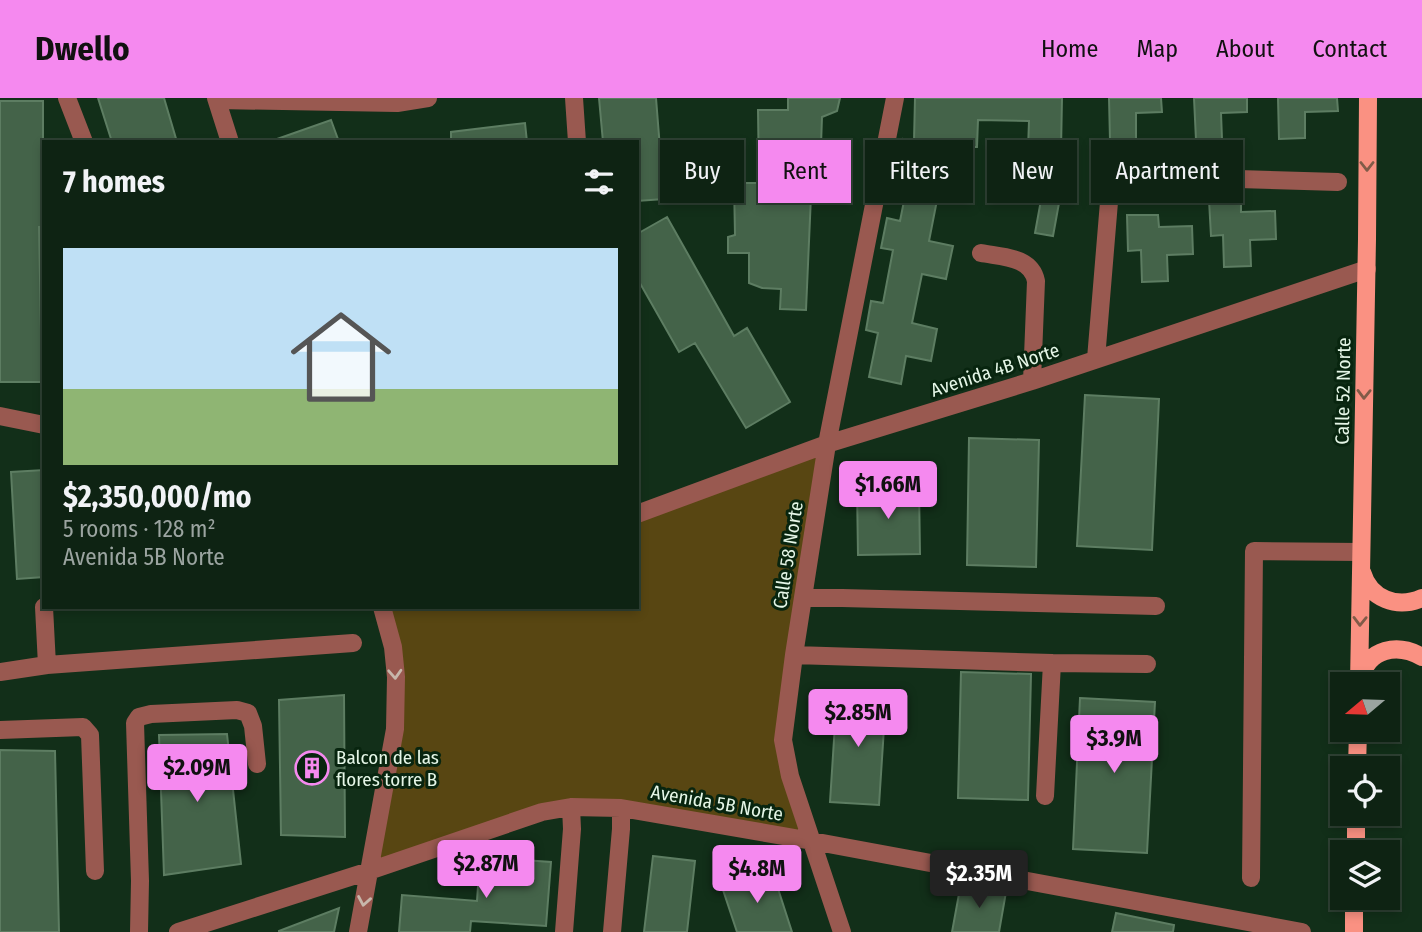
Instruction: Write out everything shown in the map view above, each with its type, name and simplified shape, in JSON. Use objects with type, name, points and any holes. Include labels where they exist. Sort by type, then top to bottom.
[{"type":"main road","name":"Calle 52 Norte","points":[[1359,672],[1368,98]]},
{"type":"main road","points":[[1361,560],[1364,578],[1369,587],[1384,600],[1404,604],[1422,598]]},
{"type":"main road","points":[[1363,672],[1368,662],[1389,649],[1401,648],[1422,657]]},
{"type":"main road","points":[[1354,910],[1354,932]]},
{"type":"street","points":[[67,98],[83,140]]},
{"type":"street","points":[[229,140],[217,99],[397,103],[428,98]]},
{"type":"street","points":[[575,98],[577,140]]},
{"type":"street","name":"Calle 58 Norte","points":[[842,932],[790,776],[783,740],[827,444],[895,98]]},
{"type":"street","points":[[1096,359],[1109,202],[1112,187],[1121,178],[1137,176],[1338,182]]},
{"type":"street","points":[[981,253],[1016,260],[1027,264],[1034,271],[1032,381]]},
{"type":"street","name":"Avenida 4B Norte","points":[[639,513],[827,444],[1032,381],[1367,269]]},
{"type":"street","points":[[0,415],[42,425]]},
{"type":"street","points":[[1251,878],[1254,551],[1361,560]]},
{"type":"street","points":[[803,598],[1156,606]]},
{"type":"street","points":[[44,609],[47,665]]},
{"type":"street","points":[[358,932],[395,729],[396,677],[393,647],[383,609]]},
{"type":"street","points":[[0,671],[47,665],[353,643]]},
{"type":"street","points":[[794,655],[1147,664]]},
{"type":"street","points":[[1045,796],[1052,663]]},
{"type":"street","points":[[139,932],[135,723],[139,717],[151,714],[237,710],[248,713],[253,726],[257,764]]},
{"type":"street","points":[[0,730],[83,727],[90,735],[94,871]]},
{"type":"street","points":[[564,932],[572,829],[571,807]]},
{"type":"street","name":"Avenida 5B Norte","points":[[178,932],[542,812],[571,807],[621,808],[1302,932]]},
{"type":"street","points":[[612,932],[621,808]]},
{"type":"shaded area","points":[[827,444],[783,740],[812,841],[571,807],[369,871],[395,729],[382,609],[639,609],[639,513]]},
{"type":"building","points":[[98,98],[164,98],[176,140],[111,140]]},
{"type":"building","points":[[599,98],[656,98],[660,199],[639,201],[639,140],[603,140]]},
{"type":"building","points":[[788,98],[840,98],[837,111],[822,117],[821,140],[758,140],[758,110],[788,110]]},
{"type":"building","points":[[915,98],[1062,98],[1061,140],[1028,140],[1029,121],[978,120],[977,147],[973,147],[973,140],[914,140]]},
{"type":"building","points":[[1109,98],[1161,98],[1162,112],[1136,113],[1136,139],[1110,140]]},
{"type":"building","points":[[1194,98],[1247,98],[1247,112],[1221,113],[1222,139],[1196,140]]},
{"type":"building","points":[[1278,98],[1337,98],[1338,111],[1305,112],[1305,138],[1279,139]]},
{"type":"building","points":[[0,101],[43,101],[42,227],[39,227],[42,382],[0,382]]},
{"type":"building","points":[[331,120],[338,140],[277,140]]},
{"type":"building","points":[[525,123],[527,140],[451,140],[451,132]]},
{"type":"building","points":[[744,183],[758,183],[758,203],[811,203],[806,310],[780,309],[781,289],[762,288],[749,283],[749,253],[728,253],[728,237],[735,235],[734,203],[744,203]]},
{"type":"building","points":[[904,203],[936,203],[929,241],[953,246],[946,279],[922,274],[912,323],[937,329],[931,361],[906,356],[901,384],[869,377],[878,333],[866,330],[871,301],[883,303],[893,250],[881,248],[887,218],[900,221]]},
{"type":"building","points":[[1040,203],[1059,203],[1053,236],[1035,233]]},
{"type":"building","points":[[1209,203],[1241,203],[1241,212],[1275,211],[1276,239],[1250,240],[1251,266],[1224,267],[1223,235],[1211,236]]},
{"type":"building","points":[[1127,215],[1158,215],[1159,227],[1192,226],[1193,254],[1167,255],[1168,281],[1142,282],[1141,250],[1128,251]]},
{"type":"building","points":[[667,217],[734,336],[747,328],[790,402],[746,428],[695,343],[679,352],[639,282],[639,233]]},
{"type":"building","points":[[1085,395],[1159,399],[1152,550],[1077,546]]},
{"type":"building","points":[[969,438],[1039,440],[1036,567],[967,565]]},
{"type":"building","points":[[42,470],[42,577],[17,579],[11,472]]},
{"type":"building","points":[[857,488],[919,488],[920,554],[858,555]]},
{"type":"building","points":[[961,672],[1031,674],[1028,800],[958,798]]},
{"type":"building","points":[[837,693],[886,697],[879,805],[830,802]]},
{"type":"building","name":"Balcon de las flores torre B","points":[[344,695],[345,837],[281,835],[279,700]]},
{"type":"building","points":[[1080,698],[1155,702],[1147,853],[1073,849]]},
{"type":"building","points":[[227,734],[241,864],[164,875],[159,735]]},
{"type":"building","points":[[0,750],[55,751],[59,932],[0,932]]},
{"type":"building","points":[[653,856],[695,861],[687,932],[644,932]]},
{"type":"building","points":[[480,857],[551,862],[546,926],[471,921],[470,932],[399,932],[402,895],[477,901]]},
{"type":"building","points":[[772,870],[792,932],[737,932],[722,887]]},
{"type":"building","points":[[961,883],[1006,892],[999,932],[952,932]]},
{"type":"building","points":[[339,908],[334,932],[279,932],[279,931]]},
{"type":"building","points":[[1116,913],[1174,925],[1173,932],[1112,932]]},
{"type":"place","name":"Balcon de las flores torre B","points":[[312,768]]}]
